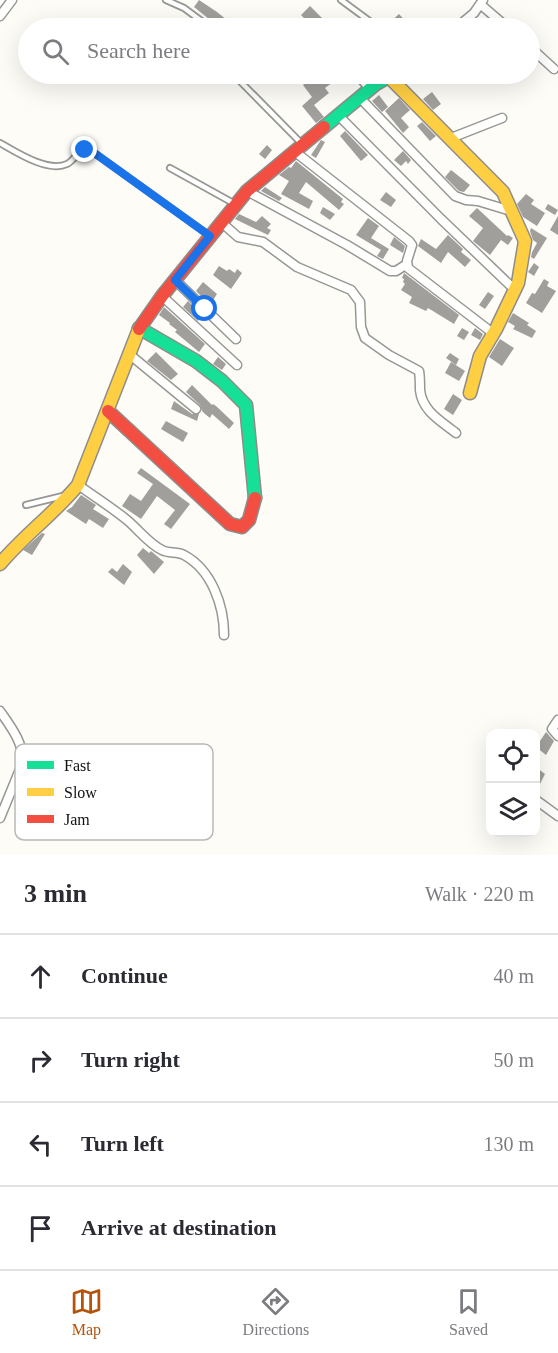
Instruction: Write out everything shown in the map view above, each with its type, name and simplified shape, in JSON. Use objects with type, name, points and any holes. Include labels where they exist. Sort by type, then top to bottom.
[{"type":"street","points":[[0,16],[12,0]]},
{"type":"street","points":[[466,18],[482,2],[498,18]]},
{"type":"street","points":[[540,56],[554,69]]},
{"type":"street","points":[[0,564],[74,490],[108,411],[139,328],[162,296],[247,191],[379,84]]},
{"type":"street","points":[[400,84],[503,192],[510,212],[525,241],[520,276],[515,290],[494,334],[480,356],[470,393]]},
{"type":"street","points":[[365,94],[455,196],[510,212]]},
{"type":"street","points":[[339,116],[515,290]]},
{"type":"street","points":[[451,138],[502,118]]},
{"type":"street","points":[[247,191],[390,271],[396,271],[407,264],[412,245],[409,241],[298,148]]},
{"type":"street","points":[[221,222],[238,237],[263,242],[297,267],[351,291],[360,302],[361,327],[365,338],[389,355],[419,371],[424,406],[456,433]]},
{"type":"street","points":[[407,264],[411,271],[494,334]]},
{"type":"street","points":[[175,280],[236,339]]},
{"type":"street","points":[[162,296],[237,365]]},
{"type":"street","points":[[108,411],[230,524],[242,527],[248,523],[255,496],[255,485],[246,405],[193,357],[139,328]]},
{"type":"street","points":[[129,354],[196,409]]},
{"type":"street","points":[[74,490],[128,520],[161,550],[183,554],[200,569],[210,581],[220,604],[224,635]]},
{"type":"street","points":[[0,711],[20,744]]},
{"type":"street","points":[[558,720],[552,731],[558,736]]},
{"type":"street","points":[[0,818],[15,781]]},
{"type":"street","points":[[540,802],[557,813]]},
{"type":"lane","points":[[166,0],[184,8],[198,18]]},
{"type":"lane","points":[[341,0],[365,18]]},
{"type":"lane","points":[[242,84],[298,148]]},
{"type":"lane","points":[[360,84],[365,94]]},
{"type":"lane","points":[[0,143],[24,157],[58,167],[69,164],[80,151],[93,152],[210,236]]},
{"type":"lane","points":[[170,168],[235,204]]},
{"type":"lane","points":[[26,505],[74,490]]},
{"type":"building","points":[[199,0],[224,18],[208,18],[194,7]]},
{"type":"building","points":[[310,6],[322,18],[304,18],[301,15]]},
{"type":"building","points":[[330,84],[325,88],[329,93],[314,105],[324,117],[316,123],[302,106],[312,97],[303,85]]},
{"type":"building","points":[[432,92],[441,104],[433,110],[423,99]]},
{"type":"building","points":[[379,95],[388,107],[382,112],[372,101]]},
{"type":"building","points":[[399,98],[410,110],[401,118],[409,127],[403,133],[385,111]]},
{"type":"building","points":[[422,122],[436,136],[430,141],[417,126]]},
{"type":"building","points":[[345,131],[368,155],[361,161],[340,136]]},
{"type":"building","points":[[321,140],[325,142],[316,158],[311,155]]},
{"type":"building","points":[[267,145],[272,150],[265,159],[259,154]]},
{"type":"building","points":[[403,151],[411,160],[408,164],[406,161],[401,166],[394,160]]},
{"type":"building","points":[[296,161],[343,199],[341,202],[344,204],[339,210],[306,182],[299,193],[313,201],[309,209],[281,194],[289,181],[279,175],[289,167],[291,168]]},
{"type":"building","points":[[451,170],[470,185],[464,192],[459,191],[445,177]]},
{"type":"building","points":[[265,187],[282,198],[279,201],[261,191]]},
{"type":"building","points":[[386,192],[396,200],[391,207],[380,200]]},
{"type":"building","points":[[526,194],[534,200],[531,204],[545,213],[537,226],[523,217],[517,204]]},
{"type":"building","points":[[548,204],[558,210],[555,215],[545,209]]},
{"type":"building","points":[[323,207],[335,214],[330,220],[320,213]]},
{"type":"building","points":[[477,208],[507,236],[513,238],[508,245],[501,240],[490,255],[473,241],[483,228],[469,216]]},
{"type":"building","points":[[239,214],[256,222],[262,216],[271,224],[267,228],[271,230],[268,235],[235,219]]},
{"type":"building","points":[[558,216],[558,235],[550,230]]},
{"type":"building","points":[[368,218],[379,226],[371,238],[389,249],[383,259],[377,256],[381,250],[356,235]]},
{"type":"building","points":[[531,228],[547,238],[534,259],[531,257],[537,243],[533,240]]},
{"type":"building","points":[[448,235],[463,249],[461,252],[471,260],[465,267],[448,252],[441,263],[418,246],[421,239],[436,249]]},
{"type":"building","points":[[394,237],[405,246],[403,253],[390,245]]},
{"type":"building","points":[[534,263],[539,267],[534,276],[528,272]]},
{"type":"building","points":[[219,266],[227,271],[229,269],[235,273],[237,269],[242,273],[231,289],[213,275]]},
{"type":"building","points":[[404,273],[459,315],[454,324],[428,308],[426,311],[409,303],[412,297],[401,290],[405,284],[402,278]]},
{"type":"building","points":[[544,279],[549,282],[547,286],[556,291],[542,313],[526,303]]},
{"type":"building","points":[[203,282],[217,294],[210,305],[196,291]]},
{"type":"building","points":[[488,292],[494,296],[485,309],[479,305]]},
{"type":"building","points":[[188,301],[202,315],[198,321],[183,307]]},
{"type":"building","points":[[164,307],[205,344],[199,352],[159,315]]},
{"type":"building","points":[[513,313],[529,323],[527,325],[536,331],[532,338],[513,329],[515,326],[508,322]]},
{"type":"building","points":[[462,328],[469,332],[464,340],[457,336]]},
{"type":"building","points":[[475,328],[483,334],[480,340],[471,335]]},
{"type":"building","points":[[500,339],[514,348],[502,366],[489,357]]},
{"type":"building","points":[[156,352],[178,374],[171,380],[147,361]]},
{"type":"building","points":[[450,353],[459,359],[456,365],[446,358]]},
{"type":"building","points":[[218,357],[226,364],[222,370],[213,364]]},
{"type":"building","points":[[451,362],[465,371],[459,381],[445,373]]},
{"type":"building","points":[[192,385],[234,423],[229,429],[212,414],[210,418],[205,414],[200,405],[186,392]]},
{"type":"building","points":[[453,394],[462,400],[453,415],[444,409]]},
{"type":"building","points":[[174,401],[192,414],[199,414],[197,421],[171,409]]},
{"type":"building","points":[[166,421],[188,433],[183,442],[161,429]]},
{"type":"building","points":[[141,468],[190,504],[171,529],[164,524],[175,510],[157,496],[141,519],[122,506],[130,494],[141,501],[153,484],[137,473]]},
{"type":"building","points":[[81,495],[96,505],[93,509],[109,519],[103,528],[89,519],[86,524],[66,511]]},
{"type":"building","points":[[42,533],[45,534],[32,555],[23,550]]},
{"type":"building","points":[[143,548],[149,553],[151,551],[164,562],[154,574],[137,555]]},
{"type":"building","points":[[123,564],[132,572],[124,585],[108,572],[112,568],[117,572]]},
{"type":"building","points":[[546,732],[554,741],[546,755],[540,750],[540,741]]},
{"type":"building","points":[[540,770],[545,774],[540,784]]},
{"type":"traffic: fast","points":[[324,127],[376,84]]},
{"type":"traffic: fast","points":[[139,328],[196,361],[222,381],[246,405],[255,498]]},
{"type":"traffic: slow","points":[[396,84],[503,192],[525,241],[518,283],[480,356],[470,393]]},
{"type":"traffic: slow","points":[[0,564],[78,485],[139,329]]},
{"type":"traffic: jam","points":[[139,329],[162,296],[247,191],[324,127]]},
{"type":"traffic: jam","points":[[108,411],[230,524],[242,527],[249,520],[255,498]]},
{"type":"route","points":[[85,150],[93,152],[210,236],[175,280],[205,309]]}]
